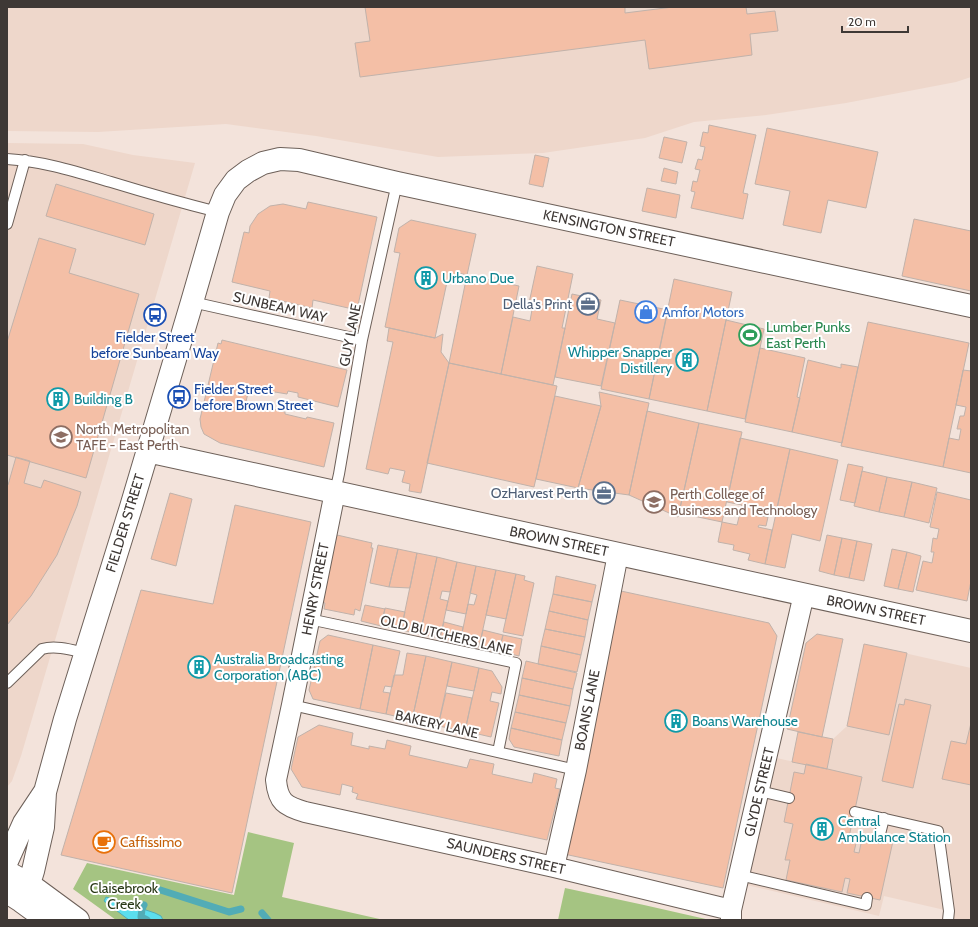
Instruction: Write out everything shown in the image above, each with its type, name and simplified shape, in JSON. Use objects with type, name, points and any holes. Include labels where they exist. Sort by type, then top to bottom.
[{"type":"street","name":"KENSINGTON STREET","points":[[248,171],[263,163],[280,160],[299,160],[397,183],[971,306]]},
{"type":"street","name":"FIELDER STREET","points":[[19,892],[33,871],[43,827],[45,792],[63,727],[218,212],[225,195],[236,180],[248,171]]},
{"type":"street","name":"BROWN STREET","points":[[147,451],[971,630]]},
{"type":"street","name":"HENRY STREET","points":[[283,801],[277,791],[276,780],[335,492]]},
{"type":"street","name":"BOANS LANE","points":[[554,867],[576,770],[618,554]]},
{"type":"street","name":"GLYDE STREET","points":[[731,915],[804,594]]},
{"type":"street","name":"FIELDER STREET","points":[[7,861],[24,823],[45,792]]},
{"type":"street","name":"SAUNDERS STREET","points":[[283,801],[291,808],[305,812],[554,867],[731,915]]},
{"type":"street","points":[[7,872],[19,892],[47,920]]},
{"type":"street","points":[[19,892],[78,920]]},
{"type":"lane","points":[[7,158],[26,160],[63,168],[218,212]]},
{"type":"lane","points":[[7,224],[26,160]]},
{"type":"lane","name":"GUY LANE","points":[[335,492],[362,340],[397,183]]},
{"type":"lane","name":"SUNBEAM WAY","points":[[192,302],[362,340]]},
{"type":"lane","name":"OLD BUTCHERS LANE","points":[[309,619],[516,663],[498,752]]},
{"type":"lane","points":[[7,683],[42,649],[49,647],[62,648],[85,653]]},
{"type":"lane","name":"BAKERY LANE","points":[[292,705],[576,770]]},
{"type":"lane","points":[[759,791],[789,798]]},
{"type":"lane","points":[[855,812],[938,831],[949,911],[948,920]]},
{"type":"lane","points":[[879,838],[884,818]]},
{"type":"lane","points":[[739,875],[866,905],[867,898]]},
{"type":"shaded area","points":[[7,7],[971,7],[971,77],[956,82],[846,103],[766,115],[694,122],[645,138],[543,153],[438,157],[316,136],[226,124],[98,132],[7,131]]},
{"type":"shaded area","name":"North Metropolitan TAFE - East Perth","points":[[7,143],[83,144],[133,155],[195,163],[21,756],[12,781],[7,787]]},
{"type":"shaded area","points":[[864,644],[971,668],[971,920],[948,920],[949,911],[884,896],[879,916],[738,883],[767,756],[827,769],[833,739],[847,726]]},
{"type":"green space","name":"Claisebrook Creek","points":[[248,832],[294,843],[282,897],[384,920],[116,920],[73,889],[87,863],[234,895]]},
{"type":"green space","points":[[565,888],[644,905],[710,920],[558,920]]},
{"type":"water","points":[[106,897],[155,913],[161,916],[163,920],[129,920],[104,901]]},
{"type":"building","points":[[365,7],[625,7],[625,13],[673,7],[746,7],[747,14],[775,11],[778,31],[750,34],[752,55],[649,69],[645,40],[360,77],[355,43],[370,41]]},
{"type":"building","points":[[709,125],[756,135],[743,193],[748,194],[743,219],[691,208],[695,192],[691,191],[693,181],[697,182],[700,170],[695,169],[698,159],[702,160],[705,147],[700,146],[703,132],[708,133]]},
{"type":"building","points":[[767,128],[878,152],[866,208],[828,200],[821,233],[783,225],[790,191],[755,184]]},
{"type":"building","points":[[664,137],[687,142],[682,163],[659,158]]},
{"type":"building","points":[[535,155],[549,158],[543,187],[529,184]]},
{"type":"building","points":[[664,168],[678,172],[676,184],[661,181]]},
{"type":"building","points":[[56,184],[154,214],[145,245],[46,216]]},
{"type":"building","points":[[647,188],[680,195],[676,218],[642,211]]},
{"type":"building","points":[[308,202],[377,217],[357,310],[313,300],[312,308],[269,298],[270,291],[232,282],[244,232],[249,233],[250,226],[258,214],[270,206],[283,204],[306,209]]},
{"type":"building","points":[[914,219],[971,231],[971,291],[902,276]]},
{"type":"building","name":"Urbano Due","points":[[411,220],[476,234],[467,275],[459,273],[456,284],[447,282],[435,338],[385,327],[400,253],[394,252],[399,228]]},
{"type":"building","name":"Building B","points":[[39,238],[76,249],[69,273],[139,294],[86,478],[7,455],[7,342]]},
{"type":"building","points":[[537,266],[573,274],[562,328],[565,328],[553,385],[501,374],[513,317],[530,321],[533,304],[529,303]]},
{"type":"building","points":[[467,275],[519,286],[501,374],[449,363]]},
{"type":"building","name":"Whipper Snapper Distillery","points":[[674,279],[732,292],[707,411],[649,399]]},
{"type":"building","points":[[572,294],[601,300],[597,319],[615,323],[601,386],[555,377]]},
{"type":"building","points":[[620,300],[668,310],[649,399],[601,389]]},
{"type":"building","points":[[726,320],[764,329],[745,419],[707,411]]},
{"type":"building","points":[[868,322],[969,343],[943,467],[841,446]]},
{"type":"building","points":[[389,328],[435,338],[443,334],[441,352],[449,363],[421,493],[409,491],[410,484],[402,482],[405,471],[390,468],[388,474],[366,469],[393,342],[387,341]]},
{"type":"building","points":[[222,340],[347,370],[338,407],[298,397],[298,393],[288,391],[287,394],[275,392],[274,394],[262,391],[263,389],[250,386],[245,405],[264,409],[265,407],[306,419],[307,417],[334,423],[324,467],[220,443],[204,434],[200,419],[218,343],[221,344]]},
{"type":"building","points":[[760,348],[805,358],[797,397],[800,398],[792,432],[745,422]]},
{"type":"building","points":[[808,360],[841,368],[841,364],[858,367],[842,443],[792,432]]},
{"type":"building","points":[[449,363],[557,386],[534,487],[427,463]]},
{"type":"building","points":[[963,370],[971,371],[971,473],[943,467],[949,438],[959,440],[961,429],[957,429],[960,416],[964,416],[966,407],[956,405]]},
{"type":"building","points":[[599,392],[649,403],[629,495],[578,488],[601,406]]},
{"type":"building","points":[[555,396],[601,406],[578,488],[536,479]]},
{"type":"building","points":[[647,411],[699,423],[678,517],[629,495]]},
{"type":"building","points":[[699,423],[742,432],[722,522],[679,513]]},
{"type":"building","points":[[740,438],[790,449],[776,512],[762,509],[761,516],[768,517],[766,526],[759,525],[758,527],[772,530],[765,564],[748,560],[750,554],[733,550],[734,545],[718,542],[722,522],[737,525],[742,505],[727,502]]},
{"type":"building","points":[[790,449],[838,460],[820,541],[792,534],[785,568],[765,564]]},
{"type":"building","points":[[16,457],[30,461],[24,483],[41,488],[44,480],[81,492],[77,506],[57,555],[31,596],[7,625],[7,485]]},
{"type":"building","points":[[848,464],[863,467],[855,503],[840,500]]},
{"type":"building","points":[[862,471],[887,477],[879,512],[854,506]]},
{"type":"building","points":[[887,477],[912,482],[904,517],[879,512]]},
{"type":"building","points":[[912,482],[937,488],[929,523],[904,517]]},
{"type":"building","points":[[937,492],[971,500],[971,581],[967,601],[916,590],[923,561],[932,563],[934,552],[931,552],[933,538],[937,539],[939,529],[930,527]]},
{"type":"building","points":[[170,493],[192,499],[176,566],[151,559]]},
{"type":"building","name":"Australia Broadcasting Corporation (ABC)","points":[[235,505],[311,522],[232,893],[61,855],[141,590],[213,604]]},
{"type":"building","points":[[337,535],[372,543],[371,548],[373,548],[360,611],[355,609],[354,615],[324,609],[325,603],[321,602],[334,540],[336,540]]},
{"type":"building","points":[[827,535],[842,538],[834,575],[819,571]]},
{"type":"building","points":[[842,538],[857,541],[849,578],[834,575]]},
{"type":"building","points":[[857,541],[872,544],[864,581],[849,578]]},
{"type":"building","points":[[378,545],[398,549],[389,587],[370,583]]},
{"type":"building","points":[[398,549],[417,553],[410,588],[389,587]]},
{"type":"building","points":[[892,549],[907,552],[898,589],[884,586]]},
{"type":"building","points":[[907,552],[921,556],[913,592],[898,589]]},
{"type":"building","points":[[417,553],[437,557],[420,634],[401,630]]},
{"type":"building","points":[[437,557],[457,562],[450,592],[442,591],[440,599],[448,601],[440,638],[420,634]]},
{"type":"building","points":[[457,562],[476,566],[466,614],[446,610]]},
{"type":"building","points":[[476,566],[496,570],[479,647],[460,643],[468,604],[474,605],[477,595],[470,593]]},
{"type":"building","points":[[496,570],[516,574],[506,619],[486,615]]},
{"type":"building","points":[[516,574],[525,576],[524,580],[534,583],[523,636],[503,632]]},
{"type":"building","points":[[556,576],[596,585],[592,602],[553,594]]},
{"type":"building","name":"Boans Warehouse","points":[[621,591],[769,623],[777,636],[723,888],[564,854]]},
{"type":"building","points":[[553,594],[592,602],[588,620],[549,611]]},
{"type":"building","points":[[365,605],[385,609],[381,626],[361,621]]},
{"type":"building","points":[[385,608],[405,612],[401,630],[381,626]]},
{"type":"building","points":[[549,611],[588,620],[585,637],[545,629]]},
{"type":"building","points":[[444,622],[463,627],[460,643],[440,638]]},
{"type":"building","points":[[545,629],[585,637],[581,655],[541,646]]},
{"type":"building","points":[[483,630],[503,635],[499,651],[479,647]]},
{"type":"building","points":[[817,634],[843,639],[822,737],[787,729],[806,643]]},
{"type":"building","points":[[328,635],[373,645],[360,709],[313,699],[309,690],[320,641]]},
{"type":"building","points":[[503,635],[522,639],[519,656],[499,651]]},
{"type":"building","points":[[864,644],[907,653],[889,735],[847,726]]},
{"type":"building","points":[[373,645],[400,651],[392,687],[385,686],[383,692],[390,693],[386,714],[360,709]]},
{"type":"building","points":[[541,646],[581,655],[577,672],[538,664]]},
{"type":"building","points":[[407,653],[426,656],[412,720],[386,714],[394,675],[403,675]]},
{"type":"building","points":[[426,656],[452,662],[438,726],[412,720]]},
{"type":"building","points":[[526,661],[577,673],[573,689],[522,678]]},
{"type":"building","points":[[452,662],[479,668],[474,691],[447,686]]},
{"type":"building","points":[[479,668],[492,671],[502,687],[501,694],[492,692],[490,701],[499,703],[491,737],[465,731]]},
{"type":"building","points":[[522,678],[573,689],[570,706],[519,695]]},
{"type":"building","points":[[446,693],[472,698],[465,731],[438,726]]},
{"type":"building","points":[[519,695],[570,706],[566,723],[515,712]]},
{"type":"building","points":[[905,699],[931,705],[913,788],[882,781],[899,704],[904,705]]},
{"type":"building","points":[[515,712],[566,723],[562,740],[511,728]]},
{"type":"building","points":[[971,723],[971,785],[942,779],[951,741],[966,744]]},
{"type":"building","points":[[319,725],[353,733],[351,745],[369,749],[369,746],[385,749],[387,740],[411,746],[409,755],[467,768],[470,759],[494,764],[492,774],[532,783],[534,773],[557,779],[555,788],[560,789],[547,840],[356,799],[358,794],[352,792],[353,787],[342,784],[340,795],[302,787],[291,769],[298,737]]},
{"type":"building","points":[[511,728],[562,740],[559,756],[514,747],[509,739]]},
{"type":"building","points":[[798,732],[833,739],[827,769],[792,762]]},
{"type":"building","name":"Central Ambulance Station","points":[[806,764],[862,777],[849,837],[857,839],[854,852],[859,853],[863,834],[893,841],[880,900],[847,893],[850,879],[845,878],[842,892],[786,880],[790,860],[785,860],[793,824],[784,822],[794,772],[804,774]]},
{"type":"waterway","points":[[151,887],[229,912],[241,909]]},
{"type":"waterway","points":[[144,905],[141,917],[147,920]]},
{"type":"waterway","points":[[262,913],[268,920]]},
{"type":"place","name":"Urbano Due","points":[[426,278]]},
{"type":"place","name":"Della's Print","points":[[588,304]]},
{"type":"place","name":"Amfor Motors","points":[[646,312]]},
{"type":"place","name":"Fielder Street before Sunbeam Way","points":[[155,315]]},
{"type":"place","name":"Lumber Punks East Perth","points":[[750,335]]},
{"type":"place","name":"Whipper Snapper Distillery","points":[[687,360]]},
{"type":"place","name":"Fielder Street before Brown Street","points":[[179,397]]},
{"type":"place","name":"Building B","points":[[58,399]]},
{"type":"place","name":"North Metropolitan TAFE - East Perth","points":[[61,437]]},
{"type":"place","name":"OzHarvest Perth","points":[[604,493]]},
{"type":"place","name":"Perth College of Business and Technology","points":[[654,502]]},
{"type":"place","name":"Australia Broadcasting Corporation (ABC)","points":[[199,667]]},
{"type":"place","name":"Boans Warehouse","points":[[676,721]]},
{"type":"place","name":"Central Ambulance Station","points":[[822,829]]},
{"type":"place","name":"Caffissimo","points":[[104,842]]}]
